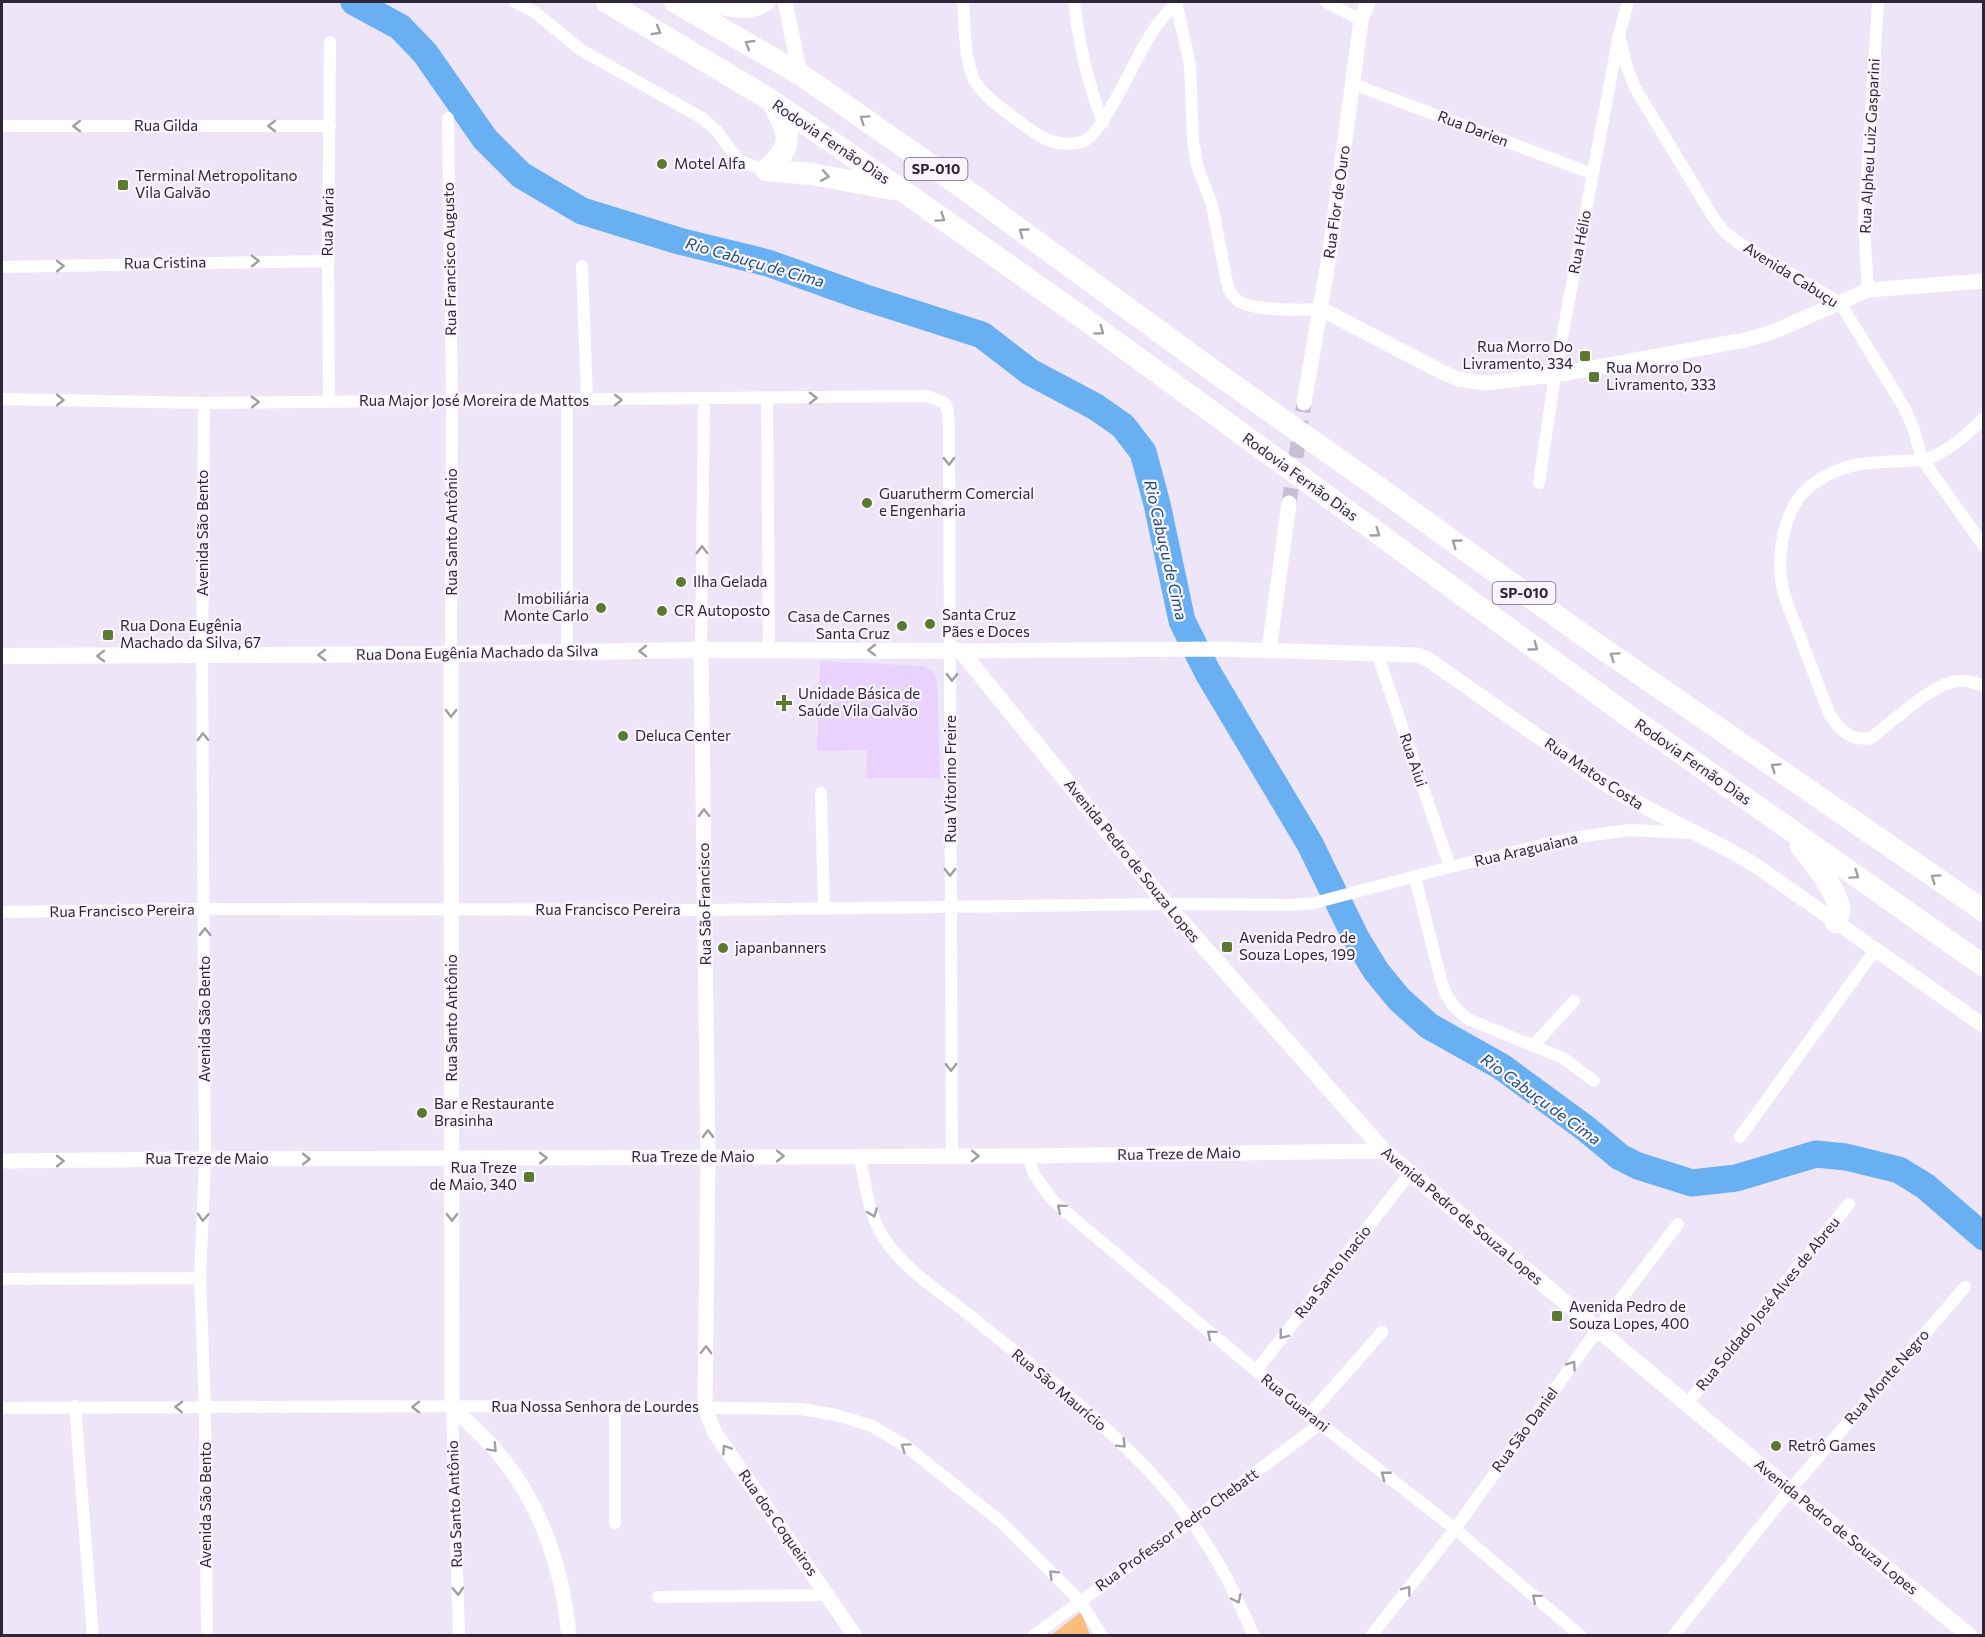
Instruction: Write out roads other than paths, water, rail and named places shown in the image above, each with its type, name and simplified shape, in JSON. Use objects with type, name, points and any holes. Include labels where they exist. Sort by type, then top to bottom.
[{"type":"highway","name":"Rodovia Fernão Dias","points":[[607,2],[772,102],[903,191],[1083,318],[1351,515],[1789,830],[1983,966]]},
{"type":"highway","name":"SP-010","points":[[675,2],[800,74],[958,185],[1174,343],[1580,633],[1983,911]]},
{"type":"highway","points":[[766,170],[778,159],[787,138],[787,132],[772,102]]},
{"type":"highway","points":[[766,170],[812,174],[903,191]]},
{"type":"highway","points":[[1789,830],[1825,879],[1839,904],[1836,922]]},
{"type":"main road","name":"Rua Dona Eugênia Machado da Silva","points":[[2,656],[957,650]]},
{"type":"main road","name":"Avenida Pedro de Souza Lopes","points":[[957,650],[1166,904],[1384,1152],[1791,1490],[1970,1635]]},
{"type":"street","points":[[515,2],[536,13],[581,50],[702,118],[717,131],[742,162],[766,170]]},
{"type":"street","points":[[698,2],[726,8],[754,10],[768,2]]},
{"type":"street","points":[[785,2],[800,74]]},
{"type":"street","points":[[963,2],[969,67],[977,86],[1035,134],[1047,141],[1059,144],[1082,142],[1089,139],[1103,122],[1148,38],[1176,2]]},
{"type":"street","points":[[1074,2],[1084,67],[1103,122]]},
{"type":"street","points":[[1176,2],[1190,65],[1193,141],[1197,165],[1212,205],[1230,291],[1240,302],[1250,306],[1299,310],[1321,309],[1458,379],[1485,383],[1555,375],[1745,340],[1773,332],[1868,291],[1983,281]]},
{"type":"street","points":[[1326,2],[1361,20]]},
{"type":"street","name":"Rua Flor de Ouro","points":[[1304,402],[1321,309],[1361,20],[1368,2]]},
{"type":"street","name":"Rua Hélio","points":[[1539,483],[1555,375],[1619,35],[1628,2]]},
{"type":"street","name":"Rua Alpheu Luiz Gasparini","points":[[1868,291],[1864,222],[1878,2]]},
{"type":"street","name":"Avenida Cabuçu","points":[[1619,35],[1635,88],[1715,220],[1737,242],[1840,303],[1904,406],[1922,459],[1983,546]]},
{"type":"street","name":"Rua Maria","points":[[328,401],[330,42]]},
{"type":"street","name":"Rua Darien","points":[[1353,84],[1593,174]]},
{"type":"street","name":"Rua Francisco Augusto","points":[[448,118],[452,401]]},
{"type":"street","name":"Rua Gilda","points":[[2,126],[330,126]]},
{"type":"street","name":"Rua Cristina","points":[[2,267],[328,261]]},
{"type":"street","points":[[582,266],[587,400]]},
{"type":"street","name":"Rua Major José Moreira de Mattos","points":[[2,399],[204,403],[927,396],[945,403]]},
{"type":"street","name":"Rua São Francisco","points":[[704,399],[701,650],[708,1156],[705,1408]]},
{"type":"street","points":[[767,399],[769,651]]},
{"type":"street","points":[[567,400],[567,653]]},
{"type":"street","name":"Rua Santo Antônio","points":[[452,401],[452,1406],[459,1635]]},
{"type":"street","name":"Avenida São Bento","points":[[204,403],[202,655],[205,1159],[200,1278],[205,1408],[207,1635]]},
{"type":"street","name":"Rua Vitorino Freire","points":[[945,403],[949,425],[957,650],[950,907],[952,1155]]},
{"type":"street","points":[[1983,418],[1971,431],[1946,449],[1922,459],[1879,461],[1847,467],[1818,481],[1801,495],[1791,512],[1784,533],[1781,556],[1781,579],[1788,606],[1830,715],[1839,728],[1851,737],[1871,738],[1929,694],[1953,681],[1966,681],[1983,686]]},
{"type":"street","points":[[1269,650],[1289,503]]},
{"type":"street","name":"Rua Matos Costa","points":[[1166,650],[1217,649],[1407,654],[1418,655],[1429,660],[1613,789],[1755,865],[1983,1026]]},
{"type":"street","name":"Rua Dona Eugênia Machado da Silva","points":[[957,650],[1166,650]]},
{"type":"street","name":"Rua Aiui","points":[[1377,653],[1450,867]]},
{"type":"street","points":[[821,793],[824,909]]},
{"type":"street","name":"Rua Araguaiana","points":[[1358,893],[1450,867],[1578,837],[1658,830],[1698,833]]},
{"type":"street","points":[[1415,877],[1442,984],[1447,997],[1459,1013],[1470,1020],[1563,1059],[1594,1080]]},
{"type":"street","name":"Rua Francisco Pereira","points":[[2,912],[205,909],[705,910],[1166,904],[1282,906],[1314,903],[1358,893]]},
{"type":"street","points":[[1740,1137],[1875,950]]},
{"type":"street","points":[[1533,1046],[1574,1001]]},
{"type":"street","name":"Rua Treze de Maio","points":[[2,1161],[1384,1152]]},
{"type":"street","name":"Rua São Maurício","points":[[860,1156],[871,1210],[883,1236],[908,1266],[1036,1368],[1118,1440],[1163,1486],[1211,1550],[1254,1635]]},
{"type":"street","name":"Rua Guarani","points":[[1028,1156],[1034,1174],[1053,1201],[1309,1415],[1455,1529],[1581,1635]]},
{"type":"street","name":"Rua Santo Inacio","points":[[1256,1371],[1410,1173]]},
{"type":"street","name":"Rua Soldado José Alves de Abreu","points":[[1687,1404],[1849,1204]]},
{"type":"street","name":"Rua São Daniel","points":[[1371,1635],[1455,1529],[1598,1329],[1678,1224]]},
{"type":"street","points":[[2,1279],[200,1278]]},
{"type":"street","name":"Rua Monte Negro","points":[[1673,1635],[1791,1490],[1965,1287]]},
{"type":"street","points":[[1309,1415],[1382,1332]]},
{"type":"street","points":[[75,1406],[93,1635]]},
{"type":"street","name":"Rua Nossa Senhora de Lourdes","points":[[2,1408],[75,1406],[615,1407],[802,1409],[836,1414],[873,1425],[907,1447],[1001,1522],[1080,1601],[1102,1635]]},
{"type":"street","points":[[452,1406],[498,1453],[526,1491],[559,1568],[569,1635]]},
{"type":"street","points":[[615,1407],[615,1523]]},
{"type":"street","name":"Rua dos Coqueiros","points":[[705,1408],[715,1433],[855,1635]]},
{"type":"street","name":"Rua Professor Pedro Chebatt","points":[[1033,1635],[1320,1424]]},
{"type":"street","points":[[658,1597],[828,1595]]},
{"type":"waterway","name":"Rio Cabuçu de Cima","points":[[354,2],[400,27],[425,53],[485,139],[521,175],[582,211],[679,241],[768,263],[863,297],[982,335],[1030,372],[1096,407],[1123,426],[1143,452],[1157,504],[1182,621],[1208,673],[1310,844],[1356,938],[1376,971],[1399,999],[1429,1026],[1502,1067],[1585,1128],[1620,1157],[1638,1166],[1692,1183],[1736,1178],[1816,1154],[1846,1157],[1899,1170],[1925,1186],[1984,1237]]},
{"type":"tunnel","points":[[1289,503],[1304,403]]},
{"type":"place","name":"Motel Alfa","points":[[662,164]]},
{"type":"place","name":"Terminal Metropolitano Vila Galvão","points":[[123,185]]},
{"type":"place","name":"Rua Morro Do Livramento, 334","points":[[1585,356]]},
{"type":"place","name":"Rua Morro Do Livramento, 333","points":[[1594,377]]},
{"type":"place","name":"Guarutherm Comercial e Engenharia","points":[[867,503]]},
{"type":"place","name":"Ilha Gelada","points":[[681,582]]},
{"type":"place","name":"Imobiliária Monte Carlo","points":[[601,608]]},
{"type":"place","name":"CR Autoposto","points":[[662,611]]},
{"type":"place","name":"Santa Cruz Pães e Doces","points":[[930,624]]},
{"type":"place","name":"Casa de Carnes Santa Cruz","points":[[902,626]]},
{"type":"place","name":"Rua Dona Eugênia Machado da Silva, 67","points":[[108,635]]},
{"type":"place","name":"Unidade Básica de Saúde Vila Galvão","points":[[784,703]]},
{"type":"place","name":"Deluca Center","points":[[623,736]]},
{"type":"place","name":"Avenida Pedro de Souza Lopes, 199","points":[[1227,947]]},
{"type":"place","name":"japanbanners","points":[[723,948]]},
{"type":"place","name":"Bar e Restaurante Brasinha","points":[[422,1113]]},
{"type":"place","name":"Rua Treze de Maio, 340","points":[[529,1177]]},
{"type":"place","name":"Avenida Pedro de Souza Lopes, 400","points":[[1557,1316]]},
{"type":"place","name":"Retrô Games","points":[[1776,1446]]}]
